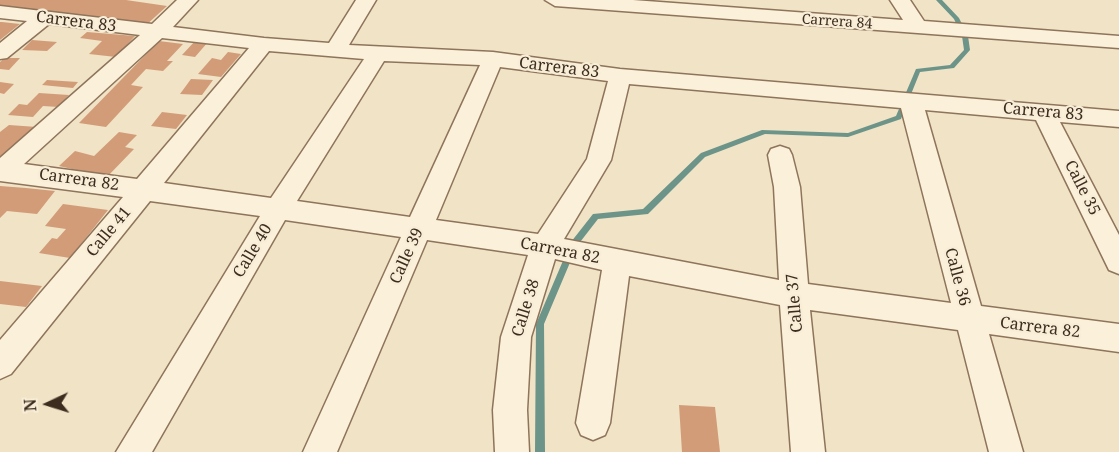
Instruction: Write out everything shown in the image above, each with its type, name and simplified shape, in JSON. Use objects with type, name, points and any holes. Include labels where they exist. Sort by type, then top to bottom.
[{"type":"street","points":[[1,171],[156,32],[188,0]]},
{"type":"street","points":[[335,50],[366,0]]},
{"type":"street","name":"Carrera 84","points":[[555,0],[1119,42]]},
{"type":"street","points":[[900,0],[918,28]]},
{"type":"street","name":"Carrera 83","points":[[0,12],[264,44],[378,54],[493,59],[620,76],[1119,119]]},
{"type":"street","points":[[0,53],[44,18]]},
{"type":"street","name":"Calle 41","points":[[0,364],[264,44]]},
{"type":"street","name":"Calle 40","points":[[133,452],[278,209],[378,54]]},
{"type":"street","name":"Calle 39","points":[[320,452],[493,59]]},
{"type":"street","name":"Calle 38","points":[[512,452],[510,410],[516,337],[551,247],[599,160],[620,76]]},
{"type":"street","name":"Calle 36","points":[[902,100],[1006,452]]},
{"type":"street","name":"Calle 35","points":[[1044,113],[1119,262]]},
{"type":"street","name":"Calle 37","points":[[780,155],[787,187],[808,452]]},
{"type":"street","name":"Carrera 82","points":[[1,171],[145,189],[551,247],[584,256],[794,295],[968,320],[1119,338]]},
{"type":"street","points":[[593,423],[617,262]]},
{"type":"building","points":[[0,0],[126,0],[167,6],[144,27],[0,6]]},
{"type":"building","points":[[0,22],[2,22],[20,24],[0,40]]},
{"type":"building","points":[[87,32],[135,36],[116,57],[89,54],[102,41],[80,38]]},
{"type":"building","points":[[32,40],[57,42],[47,51],[22,50]]},
{"type":"building","points":[[159,41],[183,44],[167,61],[173,61],[163,71],[146,69],[131,85],[143,87],[106,127],[79,123]]},
{"type":"building","points":[[195,41],[208,42],[195,57],[182,55]]},
{"type":"building","points":[[228,52],[241,54],[221,77],[198,74],[212,58],[221,60]]},
{"type":"building","points":[[5,58],[20,58],[9,70],[0,69],[0,62]]},
{"type":"building","points":[[191,79],[213,80],[202,95],[180,94]]},
{"type":"building","points":[[47,80],[78,82],[73,88],[42,85]]},
{"type":"building","points":[[0,82],[14,84],[4,94],[0,93]]},
{"type":"building","points":[[39,93],[69,95],[58,107],[43,106],[33,117],[8,115],[19,104],[27,105]]},
{"type":"building","points":[[162,112],[187,115],[176,129],[151,126]]},
{"type":"building","points":[[9,125],[37,127],[9,158],[0,157],[0,132]]},
{"type":"building","points":[[119,132],[137,135],[125,147],[134,149],[107,177],[59,166],[75,151],[94,156]]},
{"type":"building","points":[[0,186],[55,191],[37,214],[7,211],[0,218]]},
{"type":"building","points":[[63,204],[108,210],[70,258],[39,253],[52,238],[57,239],[66,229],[45,226]]},
{"type":"building","points":[[0,281],[42,286],[26,307],[0,304]]},
{"type":"building","points":[[679,405],[715,407],[720,452],[682,452]]},
{"type":"waterway","points":[[540,452],[540,324],[574,244],[596,216],[645,212],[703,155],[764,132],[848,135],[899,117],[918,70],[952,67],[967,50],[965,36],[956,18],[939,0]]}]
